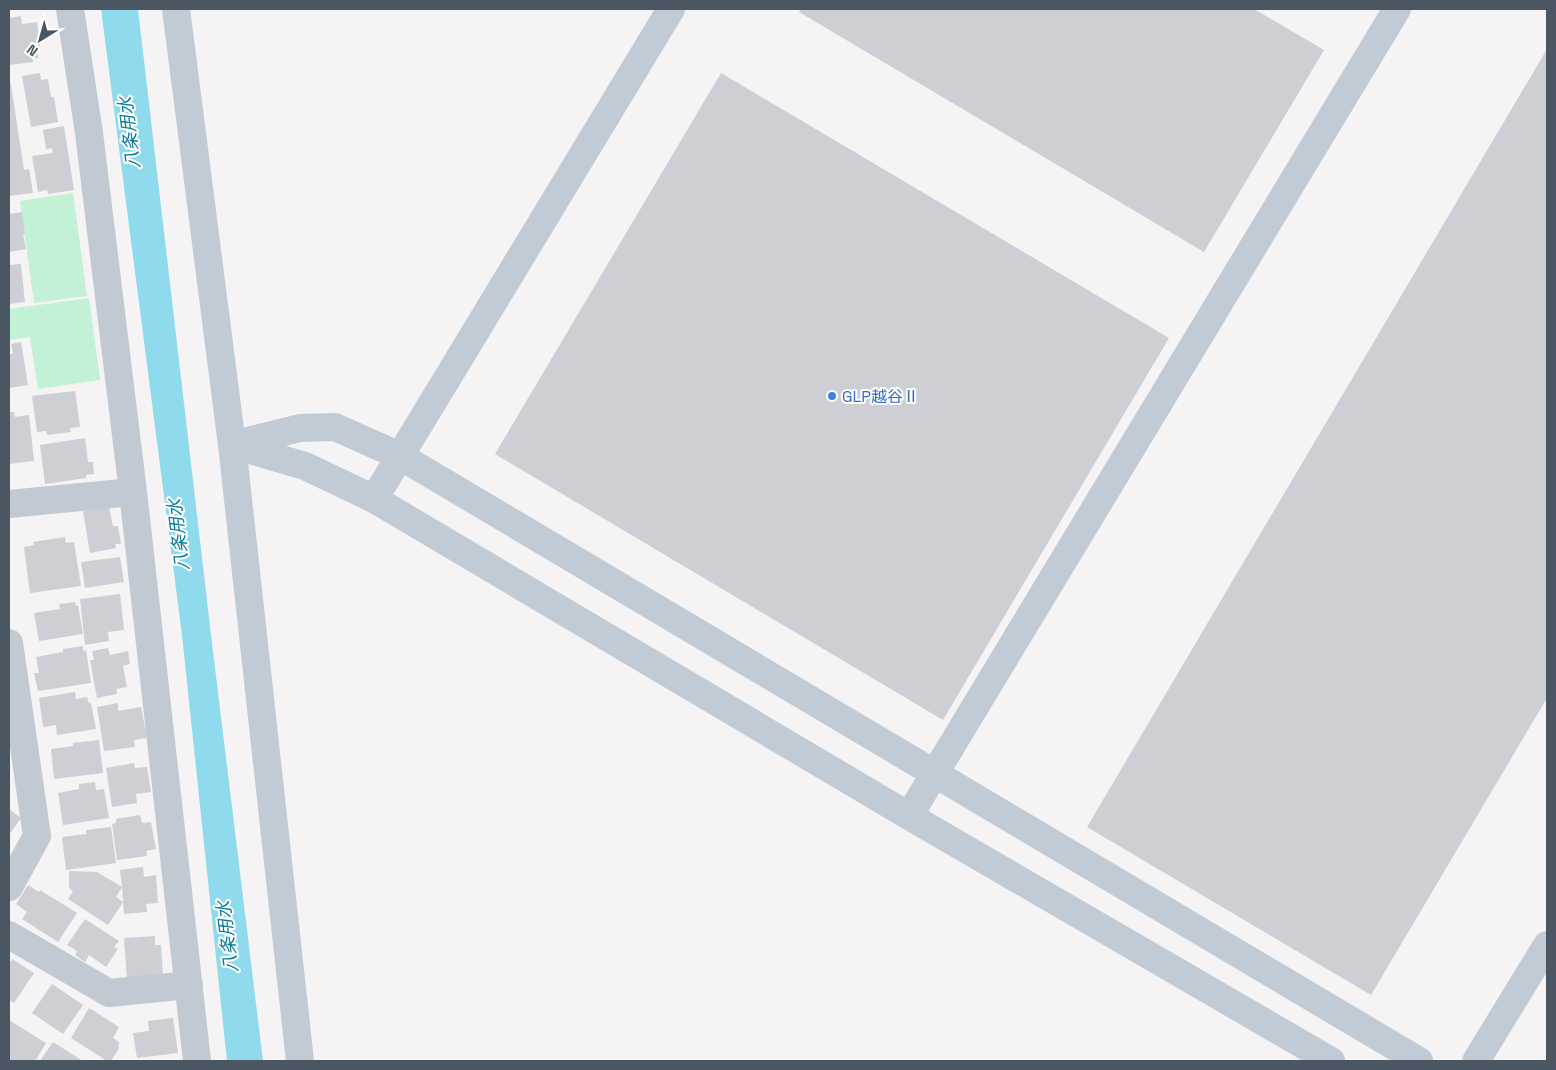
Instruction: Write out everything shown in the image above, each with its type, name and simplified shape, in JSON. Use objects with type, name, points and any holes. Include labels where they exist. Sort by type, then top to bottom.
[{"type":"street","points":[[70,9],[89,133],[133,492],[197,1061]]},
{"type":"street","points":[[176,9],[232,445],[300,1061]]},
{"type":"street","points":[[374,499],[671,9]]},
{"type":"street","points":[[909,816],[1396,9]]},
{"type":"street","points":[[232,445],[300,428],[335,427],[400,456],[1419,1061]]},
{"type":"street","points":[[232,445],[304,466],[374,499],[909,816],[1331,1061]]},
{"type":"street","points":[[9,504],[133,492]]},
{"type":"street","points":[[9,887],[37,836],[10,659]]},
{"type":"street","points":[[9,935],[109,993],[189,985]]},
{"type":"street","points":[[1476,1061],[1547,945]]},
{"type":"green space","points":[[73,193],[87,296],[34,303],[20,201]]},
{"type":"green space","points":[[89,298],[100,380],[38,389],[30,337],[9,340],[9,309]]},
{"type":"water","name":"八条用水","points":[[101,9],[138,9],[263,1061],[227,1061],[182,635]]},
{"type":"building","points":[[801,9],[1254,9],[1324,50],[1204,252],[799,12]]},
{"type":"building","points":[[21,16],[22,24],[37,22],[40,46],[37,46],[38,58],[33,58],[33,62],[9,65],[9,18]]},
{"type":"building","points":[[1547,49],[1547,698],[1371,995],[1087,827]]},
{"type":"building","points":[[40,73],[41,80],[48,79],[51,97],[54,97],[58,122],[31,127],[22,76]]},
{"type":"building","name":"GLP越谷Ⅱ","points":[[721,73],[1169,338],[943,720],[495,454]]},
{"type":"building","points":[[9,84],[11,84],[24,170],[29,169],[33,193],[9,196]]},
{"type":"building","points":[[64,126],[74,190],[48,194],[47,190],[38,192],[32,156],[53,153],[52,148],[46,149],[43,130]]},
{"type":"building","points":[[22,212],[26,249],[9,252],[9,214]]},
{"type":"building","points":[[21,264],[25,302],[9,304],[9,265]]},
{"type":"building","points":[[21,342],[28,385],[9,388],[9,354],[13,354],[11,344]]},
{"type":"building","points":[[75,391],[80,427],[70,428],[71,432],[47,435],[46,431],[37,432],[32,396]]},
{"type":"building","points":[[9,412],[14,412],[15,417],[29,415],[34,461],[9,464]]},
{"type":"building","points":[[85,438],[88,462],[93,462],[94,474],[86,475],[86,478],[45,484],[40,445]]},
{"type":"building","points":[[109,507],[113,526],[118,526],[121,544],[115,544],[116,548],[90,553],[83,511]]},
{"type":"building","points":[[65,537],[66,543],[74,542],[81,586],[30,593],[24,547],[34,545],[33,542]]},
{"type":"building","points":[[120,557],[124,582],[85,588],[81,562]]},
{"type":"building","points":[[120,594],[124,630],[108,632],[109,641],[85,645],[80,599]]},
{"type":"building","points":[[75,602],[76,606],[78,605],[83,634],[39,641],[34,613],[60,609],[59,604]]},
{"type":"building","points":[[83,646],[83,651],[86,650],[91,683],[38,691],[34,673],[39,673],[36,657],[63,652],[63,649]]},
{"type":"building","points":[[108,648],[110,655],[128,651],[130,664],[123,666],[127,687],[116,689],[117,694],[97,698],[90,660],[94,660],[92,651]]},
{"type":"building","points":[[75,692],[76,699],[87,697],[89,703],[91,703],[96,729],[57,735],[56,725],[43,727],[39,698]]},
{"type":"building","points":[[118,703],[118,711],[141,707],[147,738],[134,740],[135,747],[104,751],[97,707]]},
{"type":"building","points":[[99,740],[103,773],[54,779],[51,749],[73,746],[73,743]]},
{"type":"building","points":[[134,763],[135,768],[147,767],[151,792],[136,794],[137,803],[112,807],[106,768]]},
{"type":"building","points":[[95,782],[96,790],[104,789],[109,818],[63,825],[58,793],[79,789],[79,784]]},
{"type":"building","points":[[9,809],[21,818],[9,835]]},
{"type":"building","points":[[140,815],[142,823],[151,822],[156,849],[146,851],[147,856],[117,860],[112,824],[116,823],[116,819]]},
{"type":"building","points":[[111,827],[116,863],[66,870],[62,837],[86,834],[86,830]]},
{"type":"building","points":[[143,867],[144,877],[156,875],[158,903],[146,904],[147,912],[124,914],[120,870]]},
{"type":"building","points":[[69,871],[97,872],[122,887],[116,897],[123,902],[108,925],[68,899],[73,891],[69,888]]},
{"type":"building","points":[[28,885],[39,892],[40,890],[77,913],[58,942],[22,919],[27,912],[16,904]]},
{"type":"building","points":[[85,919],[119,941],[114,947],[118,949],[106,967],[89,955],[85,962],[75,955],[77,951],[67,945]]},
{"type":"building","points":[[155,936],[155,945],[161,945],[163,977],[127,979],[124,938]]},
{"type":"building","points":[[12,959],[34,973],[14,1003],[9,1000],[9,961],[11,962]]},
{"type":"building","points":[[52,984],[83,1005],[63,1034],[32,1013]]},
{"type":"building","points":[[89,1008],[119,1027],[113,1038],[119,1042],[118,1050],[111,1061],[107,1061],[71,1038]]},
{"type":"building","points":[[173,1018],[178,1053],[137,1058],[133,1033],[149,1031],[148,1021]]},
{"type":"building","points":[[9,1020],[46,1043],[35,1061],[9,1061]]},
{"type":"building","points":[[53,1042],[83,1061],[40,1061]]},
{"type":"place","name":"GLP越谷Ⅱ","points":[[832,396]]}]
